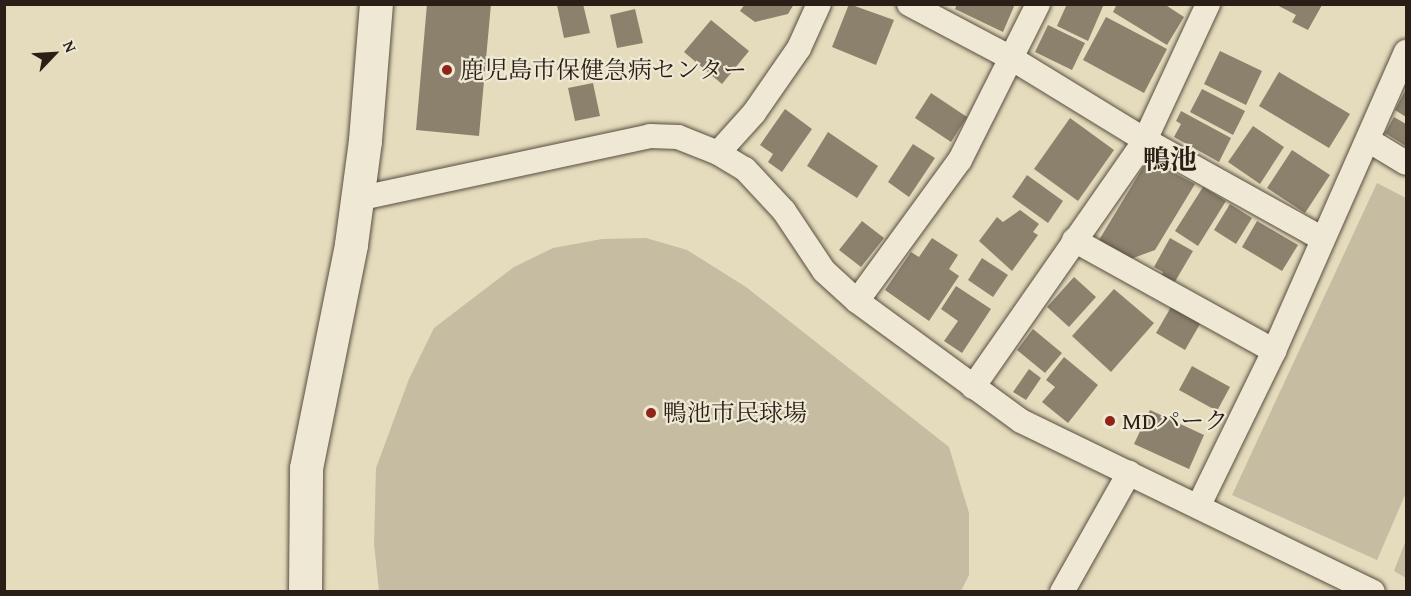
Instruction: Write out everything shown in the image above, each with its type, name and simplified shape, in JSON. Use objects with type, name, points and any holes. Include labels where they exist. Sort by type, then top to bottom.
[{"type":"street","points":[[305,591],[306,468],[357,199],[376,4]]},
{"type":"street","points":[[718,153],[754,113],[799,48],[819,4]]},
{"type":"street","points":[[909,4],[1011,58],[1145,140],[1322,238]]},
{"type":"street","points":[[857,301],[960,160],[1038,4]]},
{"type":"street","points":[[973,387],[1145,140],[1208,4]]},
{"type":"street","points":[[1199,505],[1274,351],[1322,238],[1407,52]]},
{"type":"street","points":[[357,199],[650,136],[678,136],[718,153],[745,170],[784,211],[824,271],[857,301],[1021,421],[1373,591]]},
{"type":"street","points":[[1368,140],[1407,162]]},
{"type":"street","points":[[1074,240],[1274,351]]},
{"type":"street","points":[[1062,591],[1129,473]]},
{"type":"shaded area","points":[[1377,183],[1406,198],[1406,493],[1377,560],[1232,495]]},
{"type":"shaded area","name":"鴨池市民球場","points":[[646,238],[687,250],[746,287],[949,447],[969,513],[969,575],[961,591],[379,591],[374,544],[376,468],[409,379],[434,328],[514,267],[553,248],[602,239]]},
{"type":"shaded area","points":[[1406,540],[1406,578],[1394,571]]},
{"type":"building","points":[[427,4],[491,4],[479,136],[416,130]]},
{"type":"building","points":[[583,4],[590,33],[564,38],[557,5]]},
{"type":"building","points":[[745,4],[794,4],[788,14],[755,22],[740,11]]},
{"type":"building","points":[[849,4],[894,20],[876,65],[832,47]]},
{"type":"building","points":[[957,4],[1015,4],[1003,32],[955,9]]},
{"type":"building","points":[[1067,4],[1104,4],[1088,41],[1057,26]]},
{"type":"building","points":[[1117,4],[1164,4],[1184,17],[1167,45],[1113,12]]},
{"type":"building","points":[[1277,5],[1322,5],[1308,30],[1292,22],[1296,15]]},
{"type":"building","points":[[635,9],[643,43],[617,48],[610,15]]},
{"type":"building","points":[[1106,17],[1167,49],[1144,93],[1083,60]]},
{"type":"building","points":[[711,20],[749,51],[722,84],[684,52]]},
{"type":"building","points":[[1048,25],[1085,43],[1072,70],[1035,52]]},
{"type":"building","points":[[1220,51],[1262,71],[1246,105],[1204,84]]},
{"type":"building","points":[[1279,72],[1350,114],[1329,148],[1259,106]]},
{"type":"building","points":[[593,83],[600,116],[575,121],[568,88]]},
{"type":"building","points":[[1202,89],[1245,111],[1233,135],[1190,112]]},
{"type":"building","points":[[1406,89],[1406,117],[1395,110]]},
{"type":"building","points":[[931,93],[967,117],[951,142],[915,118]]},
{"type":"building","points":[[785,109],[812,129],[782,172],[768,162],[773,154],[760,145]]},
{"type":"building","points":[[1181,111],[1231,138],[1219,162],[1174,137],[1181,124],[1176,121]]},
{"type":"building","points":[[1394,117],[1406,124],[1406,146],[1385,133]]},
{"type":"building","points":[[1070,118],[1114,150],[1078,201],[1034,169]]},
{"type":"building","points":[[1253,126],[1284,147],[1260,184],[1228,162]]},
{"type":"building","points":[[828,132],[878,166],[857,198],[807,166]]},
{"type":"building","points":[[913,144],[935,158],[909,197],[888,182]]},
{"type":"building","points":[[1292,150],[1330,175],[1305,213],[1267,188]]},
{"type":"building","points":[[1148,159],[1195,184],[1155,250],[1128,260],[1099,240]]},
{"type":"building","points":[[1027,175],[1063,201],[1048,223],[1012,197]]},
{"type":"building","points":[[1203,187],[1226,201],[1198,246],[1175,231]]},
{"type":"building","points":[[1230,204],[1252,218],[1236,244],[1214,230]]},
{"type":"building","points":[[1020,210],[1039,224],[1033,232],[1038,235],[1012,271],[979,241],[997,217],[1003,222]]},
{"type":"building","points":[[862,221],[884,238],[861,267],[839,250]]},
{"type":"building","points":[[1257,221],[1298,245],[1282,271],[1242,247]]},
{"type":"building","points":[[932,238],[958,255],[949,269],[959,276],[929,321],[885,290],[911,252],[919,257]]},
{"type":"building","points":[[1170,238],[1193,251],[1173,285],[1161,278],[1163,272],[1154,267]]},
{"type":"building","points":[[982,258],[1008,275],[993,297],[968,280]]},
{"type":"building","points":[[1074,277],[1096,297],[1069,327],[1047,307]]},
{"type":"building","points":[[956,286],[991,309],[962,353],[944,341],[958,321],[941,309]]},
{"type":"building","points":[[1114,289],[1154,323],[1111,372],[1072,336]]},
{"type":"building","points":[[1171,307],[1200,324],[1185,350],[1156,333]]},
{"type":"building","points":[[1033,329],[1062,353],[1045,373],[1017,350]]},
{"type":"building","points":[[1064,357],[1098,385],[1068,423],[1042,402],[1055,387],[1046,380]]},
{"type":"building","points":[[1192,366],[1230,387],[1217,411],[1179,390]]},
{"type":"building","points":[[1029,369],[1041,378],[1026,400],[1013,392]]},
{"type":"building","points":[[1150,410],[1204,435],[1189,469],[1134,444]]},
{"type":"place","name":"鹿児島市保健急病センター","points":[[447,70]]},
{"type":"place","name":"鴨池市民球場","points":[[651,413]]},
{"type":"place","name":"MDパーク","points":[[1110,421]]},
{"type":"district","name":"鴨池","points":[[1170,160]]}]
